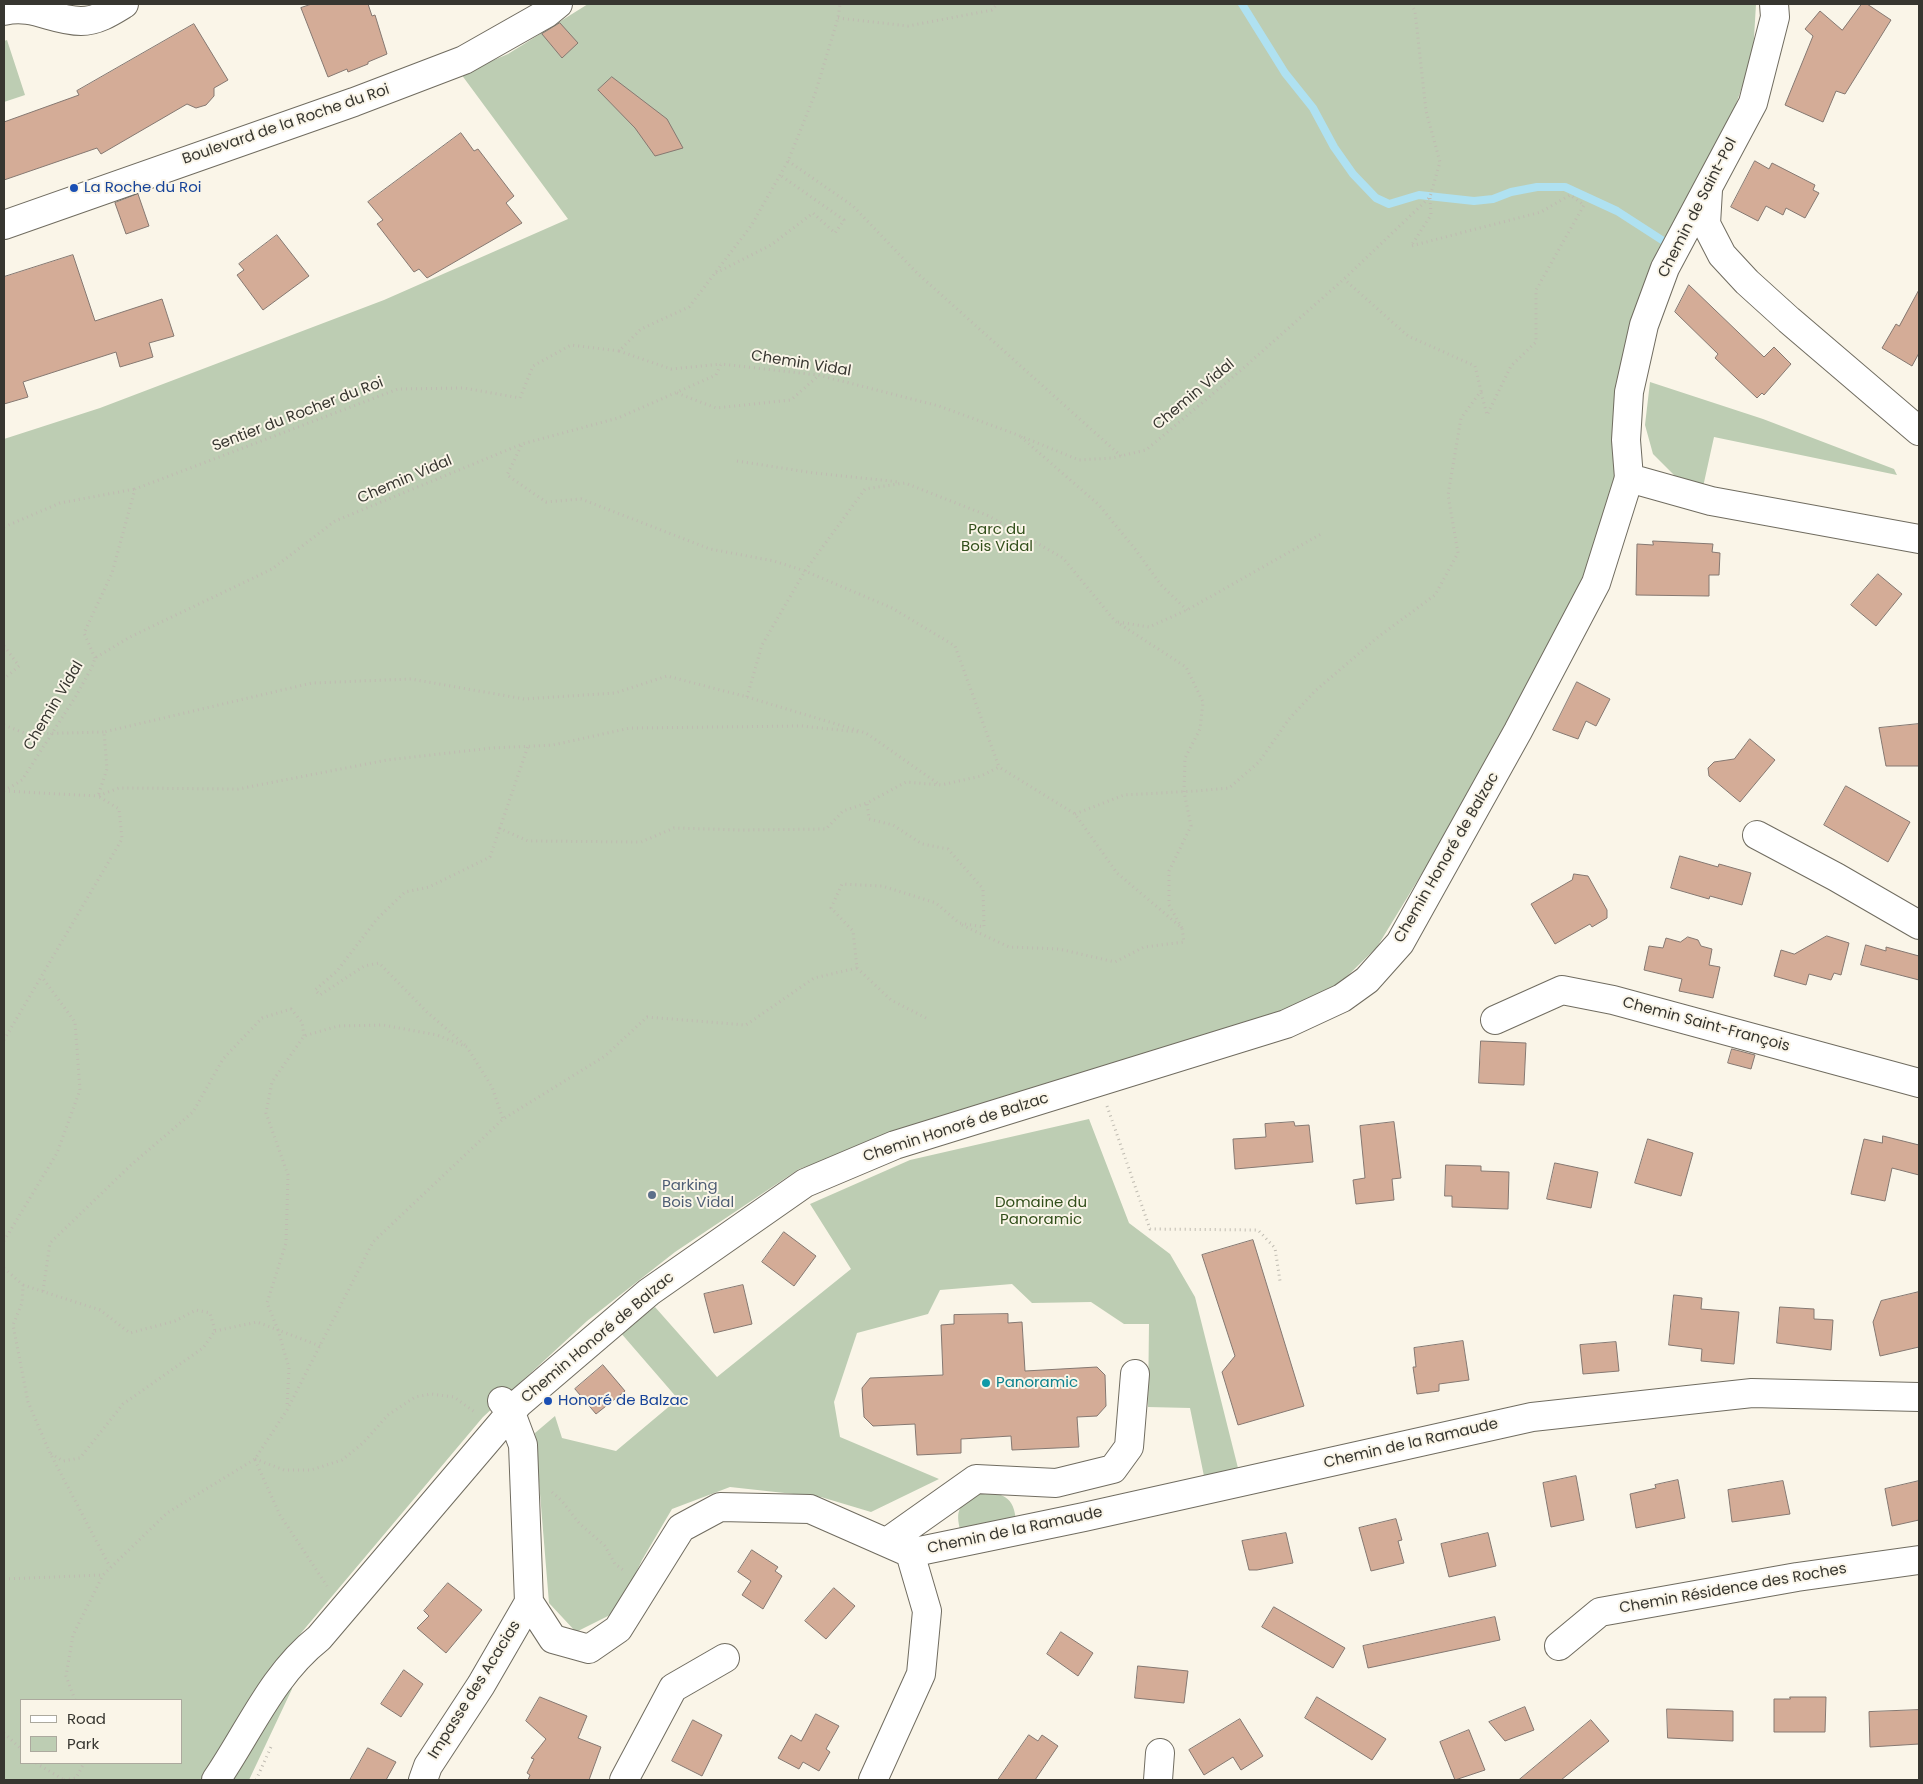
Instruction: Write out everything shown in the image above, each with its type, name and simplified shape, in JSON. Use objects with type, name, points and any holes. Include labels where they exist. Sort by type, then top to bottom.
[{"type":"street","points":[[4,11],[25,8],[81,21],[104,15],[124,4]]},
{"type":"street","name":"Boulevard de la Roche du Roi","points":[[4,225],[354,102],[464,60],[547,13],[558,4]]},
{"type":"street","name":"Chemin de Saint-Pol","points":[[1629,478],[1626,440],[1629,392],[1644,325],[1665,268],[1753,103],[1775,17],[1774,4]]},
{"type":"street","points":[[1702,197],[1706,224],[1722,255],[1747,282],[1919,431]]},
{"type":"street","points":[[1629,478],[1711,501],[1919,539]]},
{"type":"street","name":"Chemin Honoré de Balzac","points":[[216,1780],[276,1682],[305,1649],[319,1638],[499,1413],[519,1403],[649,1292],[804,1183],[895,1145],[1286,1024],[1342,998],[1367,980],[1400,943],[1518,731],[1596,583],[1629,478]]},
{"type":"street","points":[[1757,836],[1836,877],[1919,925]]},
{"type":"street","name":"Chemin Saint-François","points":[[1495,1020],[1562,990],[1613,1000],[1919,1083]]},
{"type":"street","points":[[898,1548],[976,1480],[1056,1483],[1113,1469],[1129,1447],[1135,1374]]},
{"type":"street","name":"Chemin de la Ramaude","points":[[898,1548],[1068,1521],[1532,1417],[1752,1393],[1919,1397]]},
{"type":"street","points":[[499,1413],[523,1445],[529,1602],[553,1639],[588,1649],[618,1629],[682,1528],[720,1507],[810,1509],[898,1548],[927,1611],[921,1674],[873,1780]]},
{"type":"street","points":[[1056,1483],[1068,1521]]},
{"type":"street","name":"Chemin Résidence des Roches","points":[[1559,1646],[1600,1612],[1797,1577],[1919,1560]]},
{"type":"street","name":"Impasse des Acacias","points":[[423,1780],[428,1766],[481,1685],[529,1602]]},
{"type":"street","points":[[624,1780],[673,1688],[725,1658]]},
{"type":"street","points":[[1158,1780],[1160,1753]]},
{"type":"path","points":[[721,364],[671,369],[619,351],[641,329],[689,307],[751,226],[788,162],[815,94],[838,18],[840,4]]},
{"type":"path","points":[[838,18],[908,26],[992,10],[997,4]]},
{"type":"path","points":[[1344,279],[1408,336],[1475,366],[1487,415],[1511,366],[1536,342],[1536,290],[1584,205],[1570,195],[1541,212],[1412,246],[1431,215],[1430,197],[1440,162],[1426,111],[1415,12],[1411,4]]},
{"type":"path","points":[[788,162],[853,206],[918,273],[1121,456]]},
{"type":"path","points":[[715,274],[771,244],[813,213],[836,233],[844,220],[780,175]]},
{"type":"path","name":"Chemin Vidal","points":[[4,791],[22,780],[81,688],[93,666],[95,658],[130,637],[272,569],[335,521],[522,444],[618,418],[716,375],[721,364],[818,375],[939,406],[1018,434],[1078,460],[1121,456],[1146,450],[1240,371],[1344,279],[1430,197]]},
{"type":"path","name":"Sentier du Rocher du Roi","points":[[4,528],[60,503],[135,489],[398,388],[464,388],[520,398],[533,366],[571,345],[619,351]]},
{"type":"path","points":[[676,393],[716,408],[790,400],[818,375]]},
{"type":"path","points":[[1075,814],[1124,795],[1229,788],[1259,762],[1289,719],[1315,691],[1378,637],[1435,595],[1458,553],[1448,496],[1461,418],[1481,391]]},
{"type":"path","points":[[1018,434],[1099,505],[1135,549],[1161,585],[1187,610]]},
{"type":"path","points":[[522,444],[507,475],[546,502],[581,499],[710,549],[774,561],[805,571],[892,608],[955,646],[999,767],[1075,814],[1117,874],[1182,928]]},
{"type":"path","points":[[737,461],[814,473],[905,483],[989,516],[1063,558],[1114,621],[1186,667],[1203,702],[1200,730],[1185,758],[1184,792],[1191,826],[1169,870],[1169,905],[1182,928],[1184,942],[1144,947],[1115,962],[1059,949],[1009,947],[958,923],[936,903],[882,886],[842,884],[831,908],[853,931],[856,968],[892,1000],[926,1018]]},
{"type":"path","points":[[747,697],[762,646],[805,571],[865,489],[905,483]]},
{"type":"path","points":[[95,658],[84,633],[112,573],[135,489]]},
{"type":"path","points":[[1114,621],[1150,627],[1187,610],[1321,534]]},
{"type":"path","points":[[4,646],[19,666],[4,679]]},
{"type":"path","points":[[4,725],[28,734],[104,732],[312,683],[411,679],[524,699],[615,693],[667,676],[747,697],[866,733],[941,785]]},
{"type":"path","points":[[4,791],[98,796],[119,788],[238,788],[388,760],[492,748],[552,745],[630,728],[802,726],[866,733]]},
{"type":"path","points":[[98,796],[107,769],[104,732]]},
{"type":"path","points":[[503,1119],[492,1086],[467,1047],[427,1012],[378,964],[364,966],[320,995],[315,990],[337,971],[377,919],[405,892],[429,887],[490,857],[528,746]]},
{"type":"path","points":[[499,828],[528,841],[632,842],[640,842],[674,828],[742,830],[826,829],[843,811],[867,803],[906,782],[941,785],[981,776],[999,767]]},
{"type":"path","points":[[4,1040],[122,839],[120,809],[98,796]]},
{"type":"path","points":[[867,803],[869,819],[892,825],[922,844],[948,849],[983,889],[984,927],[958,923]]},
{"type":"path","points":[[74,1699],[66,1676],[73,1635],[103,1575],[167,1514],[255,1459],[287,1410],[373,1242],[503,1119],[605,1056],[647,1017],[746,1025],[814,978],[856,968]]},
{"type":"path","points":[[4,1241],[58,1153],[80,1090],[75,1022],[42,977]]},
{"type":"path","points":[[43,1292],[50,1243],[131,1165],[193,1112],[223,1059],[262,1018],[291,1009],[302,1022],[304,1036]]},
{"type":"path","points":[[287,1410],[289,1368],[278,1330],[267,1303],[286,1243],[288,1175],[266,1114],[272,1082],[304,1036],[338,1026],[383,1025],[437,1035],[467,1047]]},
{"type":"path","points":[[1099,1082],[1150,1229],[1258,1230],[1275,1248],[1280,1281]]},
{"type":"path","points":[[4,1268],[23,1285],[100,1310],[130,1333],[175,1321],[196,1310],[210,1312],[215,1332]]},
{"type":"path","points":[[23,1285],[22,1303],[13,1325],[28,1402],[50,1453],[110,1567]]},
{"type":"path","points":[[50,1453],[63,1461],[80,1458],[122,1404],[203,1348],[215,1332],[257,1322],[320,1346]]},
{"type":"path","points":[[255,1459],[284,1470],[311,1470],[342,1460],[363,1443],[388,1415],[415,1397],[432,1394],[454,1397],[499,1413]]},
{"type":"path","points":[[255,1459],[280,1515],[330,1591]]},
{"type":"path","points":[[524,1475],[541,1483],[562,1501],[579,1523],[605,1546],[615,1564],[630,1575],[649,1580]]},
{"type":"path","points":[[4,1579],[103,1575]]},
{"type":"path","points":[[4,1733],[20,1748]]},
{"type":"path","points":[[38,1764],[64,1780],[76,1778],[83,1764]]},
{"type":"green space","name":"Parc du Bois Vidal","points":[[588,4],[1756,4],[1753,55],[1724,139],[1676,230],[1618,471],[1580,591],[1449,829],[1377,947],[1337,986],[1271,1015],[1028,1091],[799,1169],[675,1252],[587,1321],[483,1417],[264,1677],[201,1780],[4,1780],[4,439],[100,408],[384,300],[568,219],[461,74],[508,54]]},
{"type":"green space","points":[[7,40],[25,95],[4,102],[4,41]]},
{"type":"green space","points":[[1650,382],[1763,419],[1894,469],[1897,475],[1714,437],[1703,487],[1676,477],[1653,454],[1645,425]]},
{"type":"green space","name":"Domaine du Panoramic","points":[[1089,1119],[1129,1223],[1170,1254],[1195,1297],[1238,1468],[1205,1481],[1190,1408],[1148,1407],[1149,1324],[1124,1324],[1091,1302],[1032,1303],[1012,1284],[940,1290],[928,1314],[857,1333],[834,1402],[840,1437],[939,1479],[871,1512],[821,1497],[730,1487],[672,1509],[642,1560],[618,1611],[576,1632],[549,1603],[535,1433],[555,1416],[562,1438],[616,1451],[678,1399],[620,1332],[655,1307],[717,1377],[851,1269],[810,1204],[910,1160]]},
{"type":"green space","points":[[981,1492],[990,1492],[1008,1499],[1014,1510],[1016,1526],[961,1533],[958,1518],[959,1512],[968,1500]]},
{"type":"green space","points":[[290,1684],[292,1689],[249,1780],[227,1780]]},
{"type":"building","points":[[312,4],[368,4],[372,16],[375,15],[387,54],[348,72],[347,69],[328,77],[301,8]]},
{"type":"building","points":[[1862,4],[1867,4],[1891,20],[1845,94],[1836,91],[1823,122],[1785,105],[1813,36],[1805,29],[1820,11],[1842,30]]},
{"type":"building","points":[[560,23],[578,43],[562,58],[542,34]]},
{"type":"building","points":[[194,24],[228,80],[214,88],[214,96],[206,105],[196,108],[187,104],[101,154],[97,148],[4,180],[4,122],[79,95],[77,91]]},
{"type":"building","points":[[612,77],[667,119],[683,148],[655,156],[635,128],[598,90]]},
{"type":"building","points":[[461,133],[474,151],[478,149],[514,196],[506,203],[522,223],[427,278],[419,269],[414,272],[377,224],[383,220],[368,202]]},
{"type":"building","points":[[1755,161],[1769,169],[1772,163],[1815,185],[1813,190],[1819,193],[1805,218],[1786,208],[1783,215],[1766,206],[1758,221],[1731,207]]},
{"type":"building","points":[[138,194],[149,226],[126,234],[115,203]]},
{"type":"building","points":[[277,235],[309,276],[263,310],[237,275],[244,270],[239,264]]},
{"type":"building","points":[[73,255],[95,321],[162,299],[174,336],[149,343],[153,357],[120,367],[116,352],[23,382],[28,397],[4,404],[4,277]]},
{"type":"building","points":[[1689,285],[1764,357],[1774,347],[1791,364],[1764,395],[1762,393],[1757,398],[1715,358],[1718,354],[1675,312]]},
{"type":"building","points":[[1919,290],[1919,353],[1912,366],[1882,348],[1896,324],[1899,326]]},
{"type":"building","points":[[1653,541],[1713,544],[1712,552],[1720,553],[1719,575],[1709,575],[1709,596],[1636,595],[1637,544],[1653,545]]},
{"type":"building","points":[[1878,574],[1902,594],[1876,626],[1851,605]]},
{"type":"building","points":[[1577,682],[1610,699],[1596,726],[1586,721],[1578,739],[1553,730]]},
{"type":"building","points":[[1919,724],[1919,766],[1886,766],[1879,728]]},
{"type":"building","points":[[1750,739],[1775,760],[1740,802],[1709,776],[1708,768],[1714,762],[1734,759]]},
{"type":"building","points":[[1846,786],[1910,822],[1888,862],[1824,825]]},
{"type":"building","points":[[1680,856],[1718,867],[1719,864],[1751,873],[1742,905],[1710,896],[1709,899],[1671,888]]},
{"type":"building","points":[[1574,874],[1588,876],[1607,910],[1607,918],[1592,927],[1590,924],[1555,944],[1531,904],[1572,880]]},
{"type":"building","points":[[1827,936],[1849,943],[1841,975],[1834,973],[1831,980],[1809,974],[1806,985],[1774,976],[1781,950],[1794,954]]},
{"type":"building","points":[[1688,937],[1698,940],[1701,946],[1712,949],[1709,965],[1720,967],[1713,998],[1679,991],[1682,979],[1644,970],[1649,946],[1663,948],[1666,938],[1680,942]]},
{"type":"building","points":[[1866,945],[1886,951],[1886,947],[1919,956],[1919,980],[1861,965]]},
{"type":"building","points":[[1481,1041],[1526,1043],[1524,1085],[1479,1083]]},
{"type":"building","points":[[1732,1049],[1755,1055],[1751,1069],[1728,1063]]},
{"type":"building","points":[[1294,1122],[1295,1126],[1309,1125],[1313,1162],[1235,1169],[1233,1139],[1266,1137],[1265,1124]]},
{"type":"building","points":[[1394,1122],[1401,1178],[1392,1179],[1394,1200],[1356,1204],[1353,1180],[1365,1178],[1360,1126]]},
{"type":"building","points":[[1883,1136],[1919,1145],[1919,1175],[1892,1168],[1885,1201],[1851,1194],[1864,1139],[1882,1143]]},
{"type":"building","points":[[1648,1139],[1693,1153],[1681,1196],[1635,1183]]},
{"type":"building","points":[[1555,1163],[1598,1172],[1591,1208],[1547,1199]]},
{"type":"building","points":[[1446,1165],[1481,1166],[1481,1171],[1509,1172],[1508,1209],[1452,1207],[1452,1196],[1445,1196]]},
{"type":"building","points":[[784,1232],[816,1256],[794,1286],[762,1262]]},
{"type":"building","points":[[1253,1240],[1304,1406],[1238,1425],[1222,1372],[1235,1356],[1202,1255]]},
{"type":"building","points":[[743,1285],[752,1324],[714,1333],[704,1294]]},
{"type":"building","points":[[1919,1292],[1919,1347],[1880,1356],[1873,1322],[1881,1301]]},
{"type":"building","points":[[1674,1295],[1702,1298],[1701,1309],[1739,1312],[1734,1364],[1701,1361],[1702,1349],[1669,1345]]},
{"type":"building","points":[[1780,1307],[1814,1309],[1814,1319],[1833,1320],[1831,1350],[1777,1343]]},
{"type":"building","name":"Panoramic","points":[[1008,1314],[1008,1323],[1022,1322],[1025,1371],[1097,1367],[1105,1375],[1106,1406],[1097,1416],[1077,1417],[1079,1447],[1012,1450],[1011,1436],[961,1439],[961,1453],[917,1455],[915,1424],[873,1426],[864,1417],[862,1388],[870,1378],[943,1375],[941,1325],[954,1324],[954,1315]]},
{"type":"building","points":[[1463,1341],[1469,1380],[1439,1384],[1439,1391],[1417,1394],[1413,1367],[1416,1367],[1414,1348]]},
{"type":"building","points":[[1616,1342],[1619,1371],[1583,1374],[1580,1345]]},
{"type":"building","points":[[603,1365],[625,1391],[596,1414],[575,1389]]},
{"type":"building","points":[[1576,1476],[1584,1520],[1551,1527],[1543,1483]]},
{"type":"building","points":[[1678,1480],[1685,1518],[1636,1528],[1630,1494],[1656,1488],[1655,1485]]},
{"type":"building","points":[[1783,1481],[1790,1514],[1732,1522],[1728,1490]]},
{"type":"building","points":[[1919,1481],[1919,1520],[1892,1526],[1885,1489]]},
{"type":"building","points":[[1396,1519],[1402,1540],[1398,1541],[1404,1563],[1371,1571],[1359,1528]]},
{"type":"building","points":[[1286,1533],[1293,1563],[1249,1570],[1242,1541]]},
{"type":"building","points":[[1488,1533],[1496,1566],[1449,1577],[1441,1544]]},
{"type":"building","points":[[752,1550],[778,1567],[775,1571],[782,1576],[763,1609],[742,1595],[751,1581],[738,1572]]},
{"type":"building","points":[[448,1583],[482,1610],[446,1653],[417,1628],[429,1616],[424,1611]]},
{"type":"building","points":[[834,1588],[855,1606],[826,1639],[805,1621]]},
{"type":"building","points":[[1274,1607],[1345,1648],[1333,1668],[1262,1627]]},
{"type":"building","points":[[1495,1617],[1500,1640],[1368,1668],[1363,1646]]},
{"type":"building","points":[[1061,1632],[1093,1653],[1078,1676],[1047,1654]]},
{"type":"building","points":[[1138,1666],[1188,1671],[1184,1703],[1135,1698]]},
{"type":"building","points":[[404,1670],[423,1684],[401,1717],[381,1704]]},
{"type":"building","points":[[540,1697],[587,1716],[578,1738],[601,1747],[589,1780],[528,1780],[530,1775],[527,1773],[534,1759],[531,1758],[546,1739],[526,1721]]},
{"type":"building","points":[[1317,1697],[1386,1739],[1372,1760],[1305,1718]]},
{"type":"building","points":[[1790,1697],[1826,1697],[1825,1732],[1774,1732],[1774,1699],[1790,1699]]},
{"type":"building","points":[[1525,1707],[1534,1730],[1505,1741],[1489,1722]]},
{"type":"building","points":[[1667,1709],[1733,1711],[1733,1741],[1668,1738]]},
{"type":"building","points":[[1919,1710],[1919,1744],[1870,1747],[1869,1712]]},
{"type":"building","points":[[816,1714],[839,1726],[826,1749],[830,1752],[819,1771],[803,1762],[799,1769],[778,1758],[791,1735],[801,1741]]},
{"type":"building","points":[[1240,1719],[1263,1756],[1241,1770],[1233,1757],[1204,1775],[1189,1750]]},
{"type":"building","points":[[693,1720],[722,1735],[702,1776],[672,1761]]},
{"type":"building","points":[[1591,1720],[1609,1741],[1561,1780],[1519,1780]]},
{"type":"building","points":[[1469,1730],[1485,1770],[1455,1780],[1440,1742]]},
{"type":"building","points":[[1029,1735],[1038,1741],[1042,1735],[1058,1746],[1035,1780],[998,1780]]},
{"type":"building","points":[[368,1748],[396,1762],[386,1780],[350,1780]]},
{"type":"waterway","points":[[1242,4],[1285,73],[1313,108],[1334,147],[1353,174],[1376,198],[1389,204],[1419,195],[1474,201],[1493,199],[1511,192],[1537,187],[1565,187],[1617,211],[1665,242]]},
{"type":"place","name":"La Roche du Roi","points":[[74,188]]},
{"type":"place","name":"Parking Bois Vidal","points":[[652,1195]]},
{"type":"place","name":"Panoramic","points":[[986,1383]]},
{"type":"place","name":"Honoré de Balzac","points":[[548,1401]]}]
